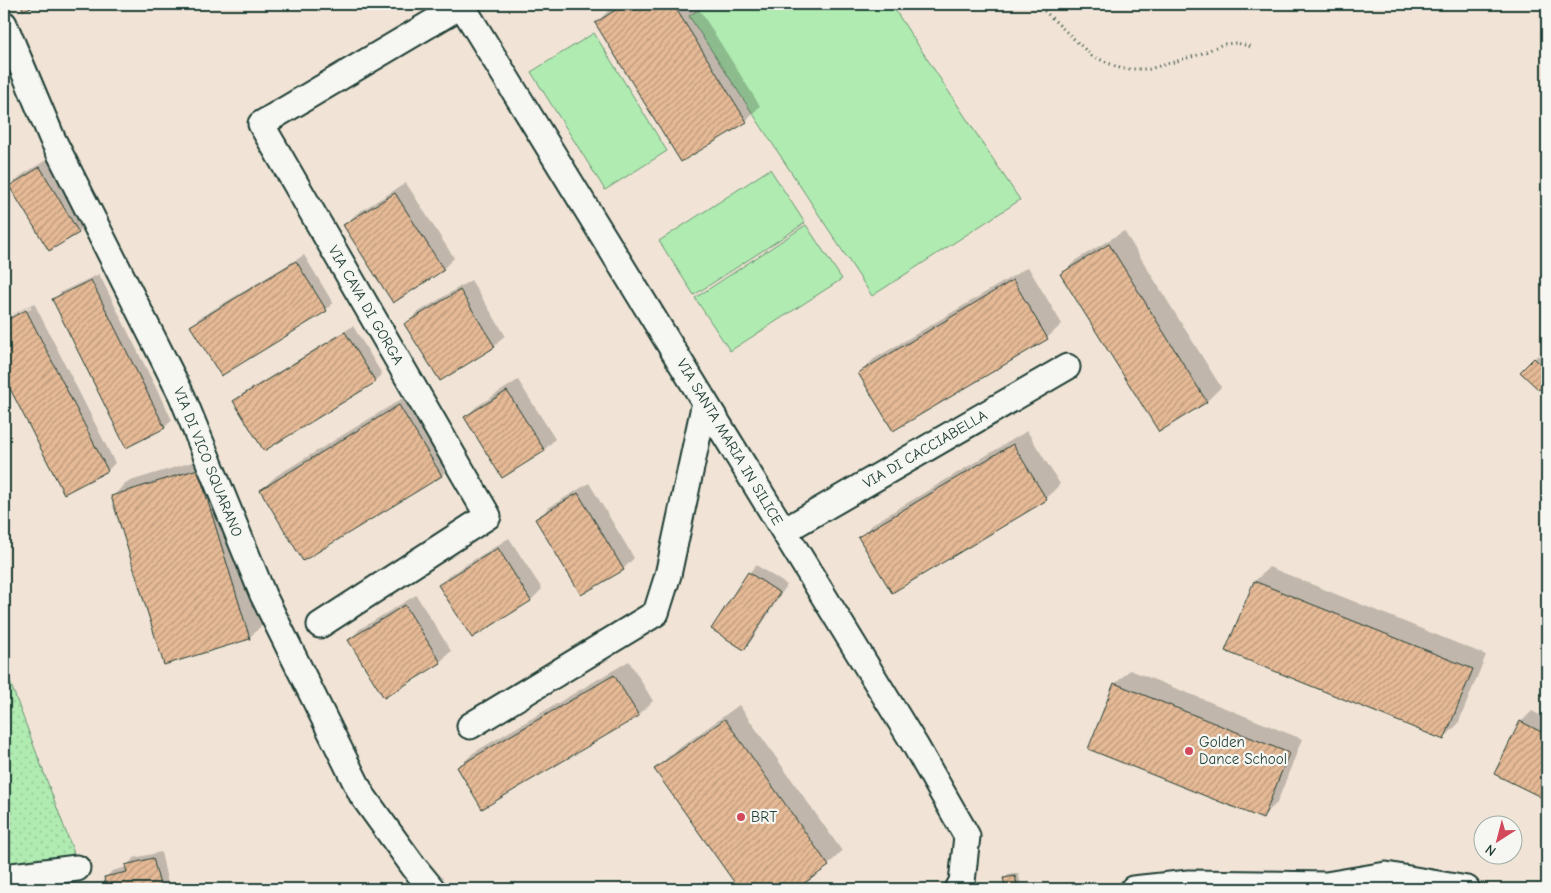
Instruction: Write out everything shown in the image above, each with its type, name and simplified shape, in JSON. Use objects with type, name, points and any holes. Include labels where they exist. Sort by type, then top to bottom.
[{"type":"street","name":"VIA SANTA MARIA IN SILICE","points":[[462,4],[914,745],[967,836],[962,882],[958,889]]},
{"type":"street","name":"VIA CAVA DI GORGA","points":[[320,625],[488,516],[260,124],[462,4]]},
{"type":"street","name":"VIA DI VICO SQUARANO","points":[[4,24],[52,138],[182,396],[263,595],[353,778],[362,795],[432,889]]},
{"type":"street","name":"VIA DI CACCIABELLA","points":[[784,531],[1066,367]]},
{"type":"street","points":[[470,726],[656,614],[668,575],[705,402]]},
{"type":"street","points":[[4,877],[77,868]]},
{"type":"street","points":[[1133,889],[1188,883],[1326,885],[1386,875],[1467,889]]},
{"type":"path","points":[[1037,4],[1092,56],[1122,69],[1149,69],[1198,55],[1223,44],[1237,43],[1252,47]]},
{"type":"green space","points":[[707,4],[891,4],[1020,200],[872,296],[689,16]]},
{"type":"green space","points":[[594,33],[667,151],[605,190],[531,72]]},
{"type":"green space","points":[[770,169],[805,223],[694,295],[659,241]]},
{"type":"green space","points":[[806,225],[842,279],[730,351],[695,298]]},
{"type":"green space","points":[[4,666],[75,856],[4,865]]},
{"type":"building","points":[[21,4],[41,4],[23,10]]},
{"type":"building","points":[[625,4],[673,4],[747,122],[681,162],[595,23]]},
{"type":"building","points":[[40,167],[79,233],[49,251],[9,186]]},
{"type":"building","points":[[395,193],[444,270],[393,303],[343,225]]},
{"type":"building","points":[[1109,244],[1207,402],[1159,432],[1060,274]]},
{"type":"building","points":[[296,261],[327,311],[221,376],[190,326]]},
{"type":"building","points":[[91,280],[165,428],[126,448],[52,299]]},
{"type":"building","points":[[1013,280],[1048,339],[893,431],[858,373]]},
{"type":"building","points":[[460,290],[495,347],[440,381],[404,324]]},
{"type":"building","points":[[26,310],[108,471],[64,494],[4,377],[4,321]]},
{"type":"building","points":[[345,332],[376,382],[264,451],[233,401]]},
{"type":"building","points":[[1534,358],[1547,370],[1547,380],[1539,390],[1520,372]]},
{"type":"building","points":[[507,391],[545,451],[502,478],[464,417]]},
{"type":"building","points":[[399,405],[442,476],[303,561],[260,490]]},
{"type":"building","points":[[1013,444],[1047,500],[892,593],[858,537]]},
{"type":"building","points":[[198,469],[250,639],[164,665],[111,496]]},
{"type":"building","points":[[578,493],[624,570],[581,595],[535,519]]},
{"type":"building","points":[[498,548],[531,601],[472,638],[438,585]]},
{"type":"building","points":[[748,572],[780,593],[744,650],[711,629]]},
{"type":"building","points":[[1254,581],[1473,669],[1444,740],[1225,651]]},
{"type":"building","points":[[405,605],[441,663],[384,698],[348,640]]},
{"type":"building","points":[[614,675],[639,716],[482,809],[457,767]]},
{"type":"building","name":"Golden Dance School","points":[[1114,683],[1289,753],[1263,819],[1088,749]]},
{"type":"building","name":"BRT","points":[[725,719],[829,866],[796,889],[739,889],[654,769]]},
{"type":"building","points":[[1520,721],[1547,735],[1547,800],[1494,774]]},
{"type":"building","points":[[153,858],[161,889],[106,889],[104,877],[127,872],[125,865]]},
{"type":"building","points":[[1015,876],[1018,888],[1006,889],[1003,878]]},
{"type":"place","name":"Golden Dance School","points":[[1189,751]]},
{"type":"place","name":"BRT","points":[[741,817]]}]
